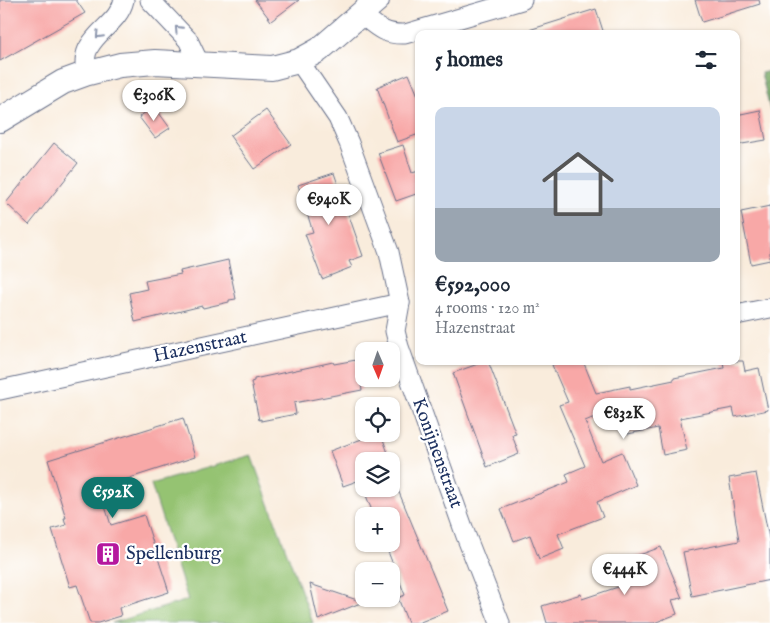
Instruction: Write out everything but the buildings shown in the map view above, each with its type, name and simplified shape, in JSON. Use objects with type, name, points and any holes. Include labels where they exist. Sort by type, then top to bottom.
[{"type":"street","points":[[85,74],[85,57],[88,48],[120,12],[124,0]]},
{"type":"street","points":[[150,0],[188,40],[199,63]]},
{"type":"street","points":[[419,30],[522,0]]},
{"type":"street","points":[[0,120],[63,82],[120,65],[155,62],[272,68],[298,61],[320,50],[369,7],[381,30],[393,34],[405,34],[415,31]]},
{"type":"street","name":"Konijnenstraat","points":[[298,61],[338,118],[389,252],[400,303],[395,331],[399,347],[466,536],[500,623]]},
{"type":"street","name":"Hazenstraat","points":[[0,390],[400,303]]},
{"type":"street","points":[[740,314],[770,308]]},
{"type":"green space","points":[[770,71],[770,110],[761,73]]},
{"type":"green space","points":[[251,455],[313,623],[112,623],[188,600],[151,484]]},
{"type":"place","name":"Spellenburg","points":[[108,554]]}]
